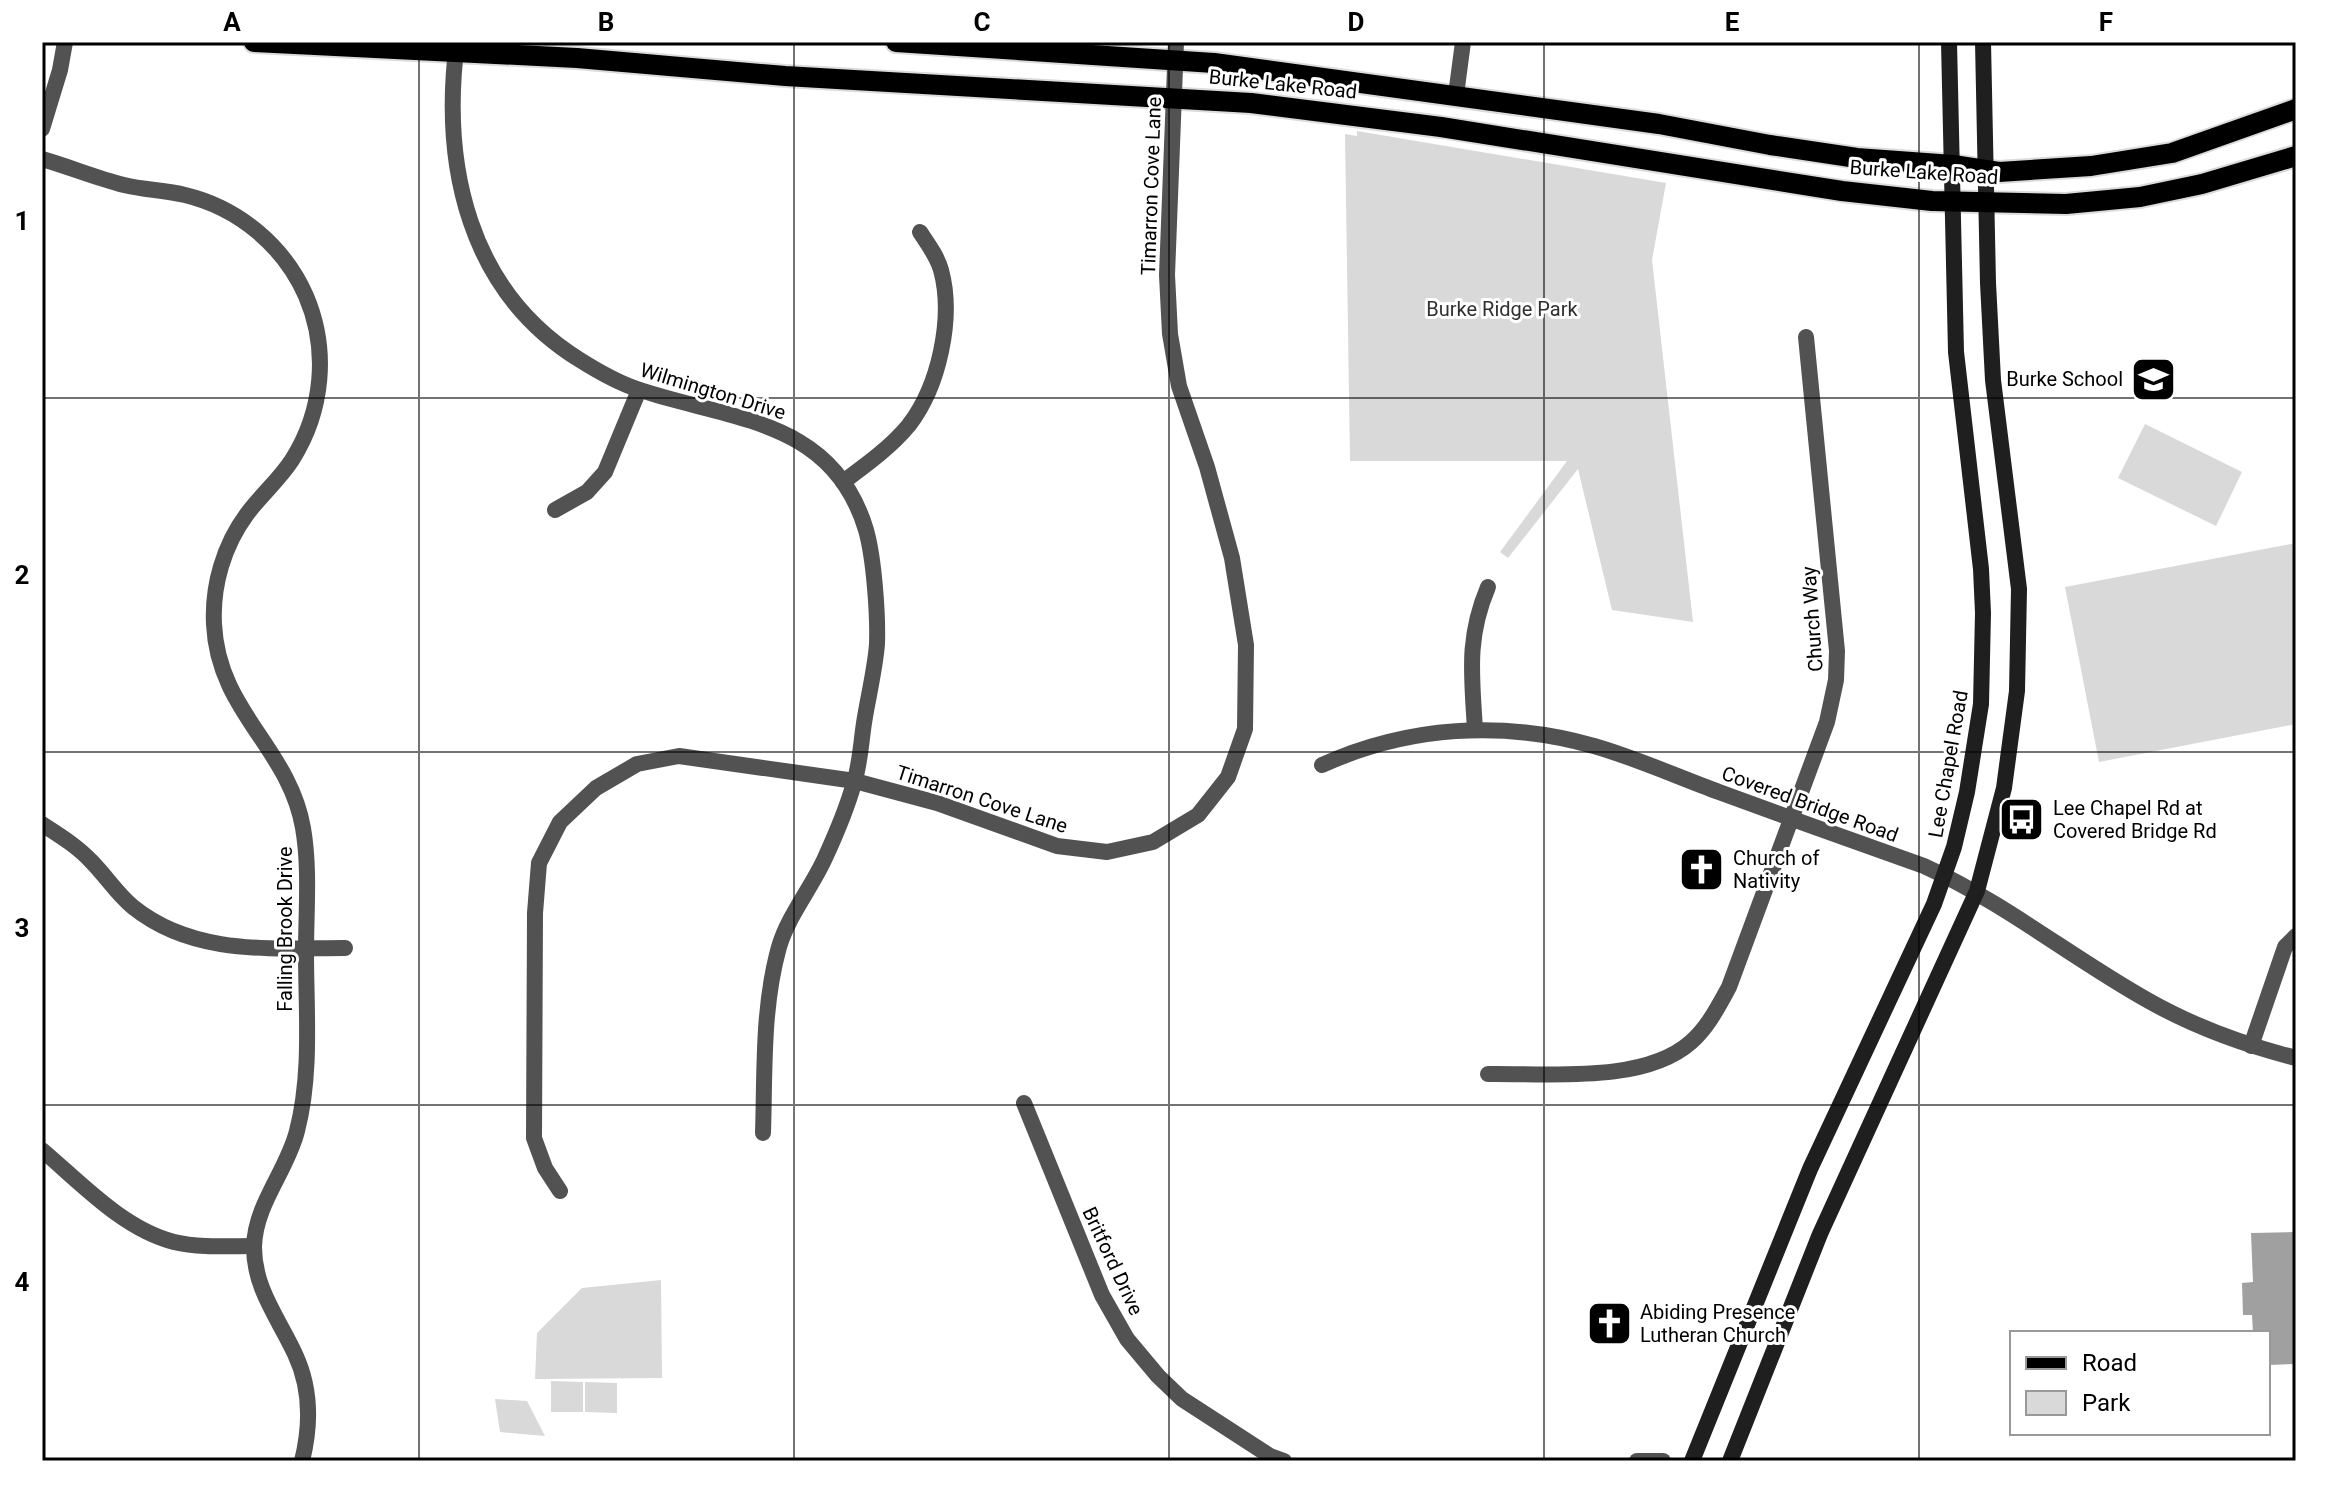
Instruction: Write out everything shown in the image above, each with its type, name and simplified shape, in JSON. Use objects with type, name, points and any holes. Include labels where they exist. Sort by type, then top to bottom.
[{"type":"main road","name":"Burke Lake Road","points":[[254,42],[456,47],[785,76],[1251,103],[1441,127],[1827,189],[1932,201],[2091,203],[2140,197],[2202,184],[2296,156]]},
{"type":"main road","name":"Burke Lake Road","points":[[896,42],[1176,50],[1659,124],[1842,156],[1953,165],[1985,171],[2091,166],[2172,153],[2296,109]]},
{"type":"main road","name":"Lee Chapel Road","points":[[1692,1461],[1810,1169],[1934,904],[1945,876],[1967,792],[1981,704],[1981,569],[1956,352],[1949,42]]},
{"type":"main road","points":[[1730,1461],[1820,1234],[1977,891],[2004,788],[2017,691],[2019,589],[1993,380],[1983,42]]},
{"type":"street","points":[[42,129],[65,42]]},
{"type":"street","points":[[1456,95],[1463,42]]},
{"type":"street","name":"Wilmington Drive","points":[[456,47],[453,121],[455,159],[464,205],[483,252],[513,300],[548,337],[606,376],[639,390],[766,424],[799,441],[824,461],[843,482],[859,509],[867,534],[877,643],[855,781],[826,857],[780,944],[765,1019],[763,1133]]},
{"type":"street","name":"Timarron Cove Lane","points":[[560,1191],[545,1168],[534,1138],[535,913],[539,863],[560,822],[596,788],[637,764],[679,756],[855,781],[937,803],[1057,846],[1107,852],[1153,842],[1198,815],[1228,777],[1245,729],[1246,645],[1232,558],[1207,467],[1179,386],[1170,334],[1167,275],[1176,50]]},
{"type":"street","name":"Falling Brook Drive","points":[[42,159],[120,184],[190,196],[228,211],[256,230],[279,252],[298,280],[317,332],[319,391],[312,418],[290,462],[248,512],[231,541],[217,579],[213,616],[217,655],[229,688],[243,714],[281,767],[300,811],[306,856],[303,1107],[296,1138],[267,1197],[254,1246]]},
{"type":"street","points":[[843,482],[893,442],[909,424],[934,378],[942,346],[944,286],[936,259],[920,232]]},
{"type":"street","name":"Church Way","points":[[1488,1074],[1623,1072],[1668,1058],[1691,1043],[1712,1019],[1729,987],[1827,722],[1836,680],[1837,651],[1806,337]]},
{"type":"street","points":[[555,510],[587,492],[605,472],[639,390]]},
{"type":"street","points":[[1475,730],[1471,650],[1477,614],[1488,587]]},
{"type":"street","name":"Covered Bridge Road","points":[[1322,765],[1358,749],[1403,737],[1475,730],[1520,731],[1594,746],[1945,876],[1977,891],[2152,1003],[2208,1031],[2296,1058]]},
{"type":"street","points":[[42,824],[82,852],[130,905],[165,928],[196,941],[220,946],[345,948]]},
{"type":"street","points":[[2251,1046],[2285,947],[2296,936]]},
{"type":"street","name":"Britford Drive","points":[[1024,1103],[1102,1295],[1127,1339],[1182,1399],[1274,1459]]},
{"type":"street","points":[[42,1150],[122,1217],[158,1237],[197,1246],[254,1246],[261,1289],[304,1376],[308,1426],[302,1461]]},
{"type":"street","points":[[1637,1461],[1663,1461]]},
{"type":"green space","name":"Burke Ridge Park","points":[[1357,131],[1666,183],[1652,260],[1693,622],[1612,610],[1578,469],[1508,558],[1500,552],[1567,461],[1350,461],[1345,134],[1357,136]]},
{"type":"green space","points":[[2145,424],[2242,472],[2216,526],[2118,478]]},
{"type":"green space","points":[[2296,543],[2296,724],[2099,762],[2065,587]]},
{"type":"green space","points":[[661,1280],[662,1378],[535,1379],[537,1333],[582,1288]]},
{"type":"green space","points":[[551,1381],[583,1382],[583,1412],[551,1412]]},
{"type":"green space","points":[[585,1382],[617,1383],[617,1413],[585,1412]]},
{"type":"green space","points":[[495,1399],[527,1401],[545,1436],[500,1432]]},
{"type":"shaded area","points":[[2295,1232],[2296,1364],[2270,1365],[2270,1331],[2253,1331],[2252,1315],[2243,1315],[2242,1283],[2253,1282],[2251,1233]]},
{"type":"place","name":"Burke School","points":[[2154,379]]},
{"type":"place","name":"Lee Chapel Rd at Covered Bridge Rd","points":[[2022,820]]},
{"type":"place","name":"Church of Nativity","points":[[1702,870]]},
{"type":"place","name":"Abiding Presence Lutheran Church","points":[[1609,1323]]}]
